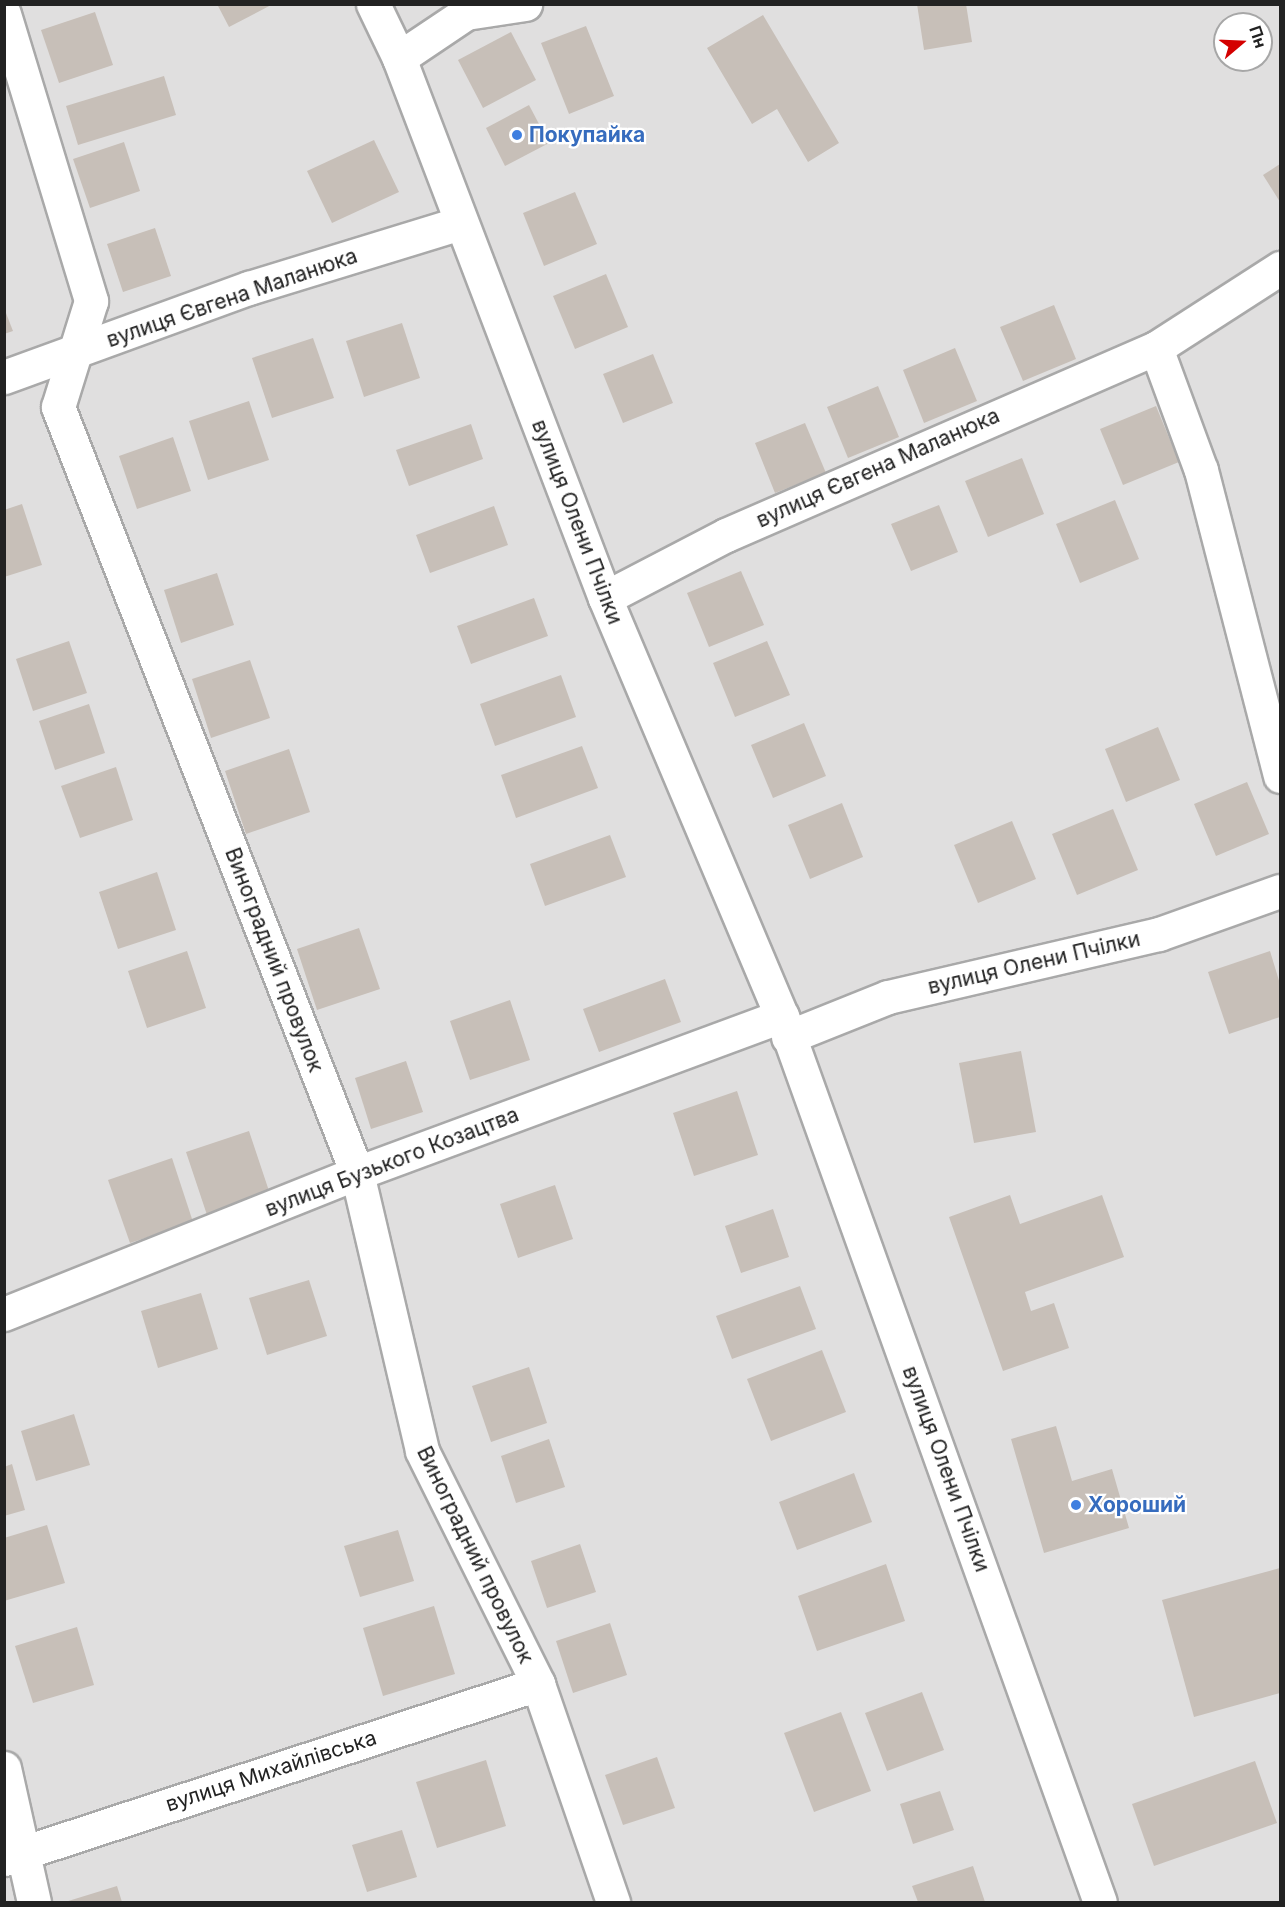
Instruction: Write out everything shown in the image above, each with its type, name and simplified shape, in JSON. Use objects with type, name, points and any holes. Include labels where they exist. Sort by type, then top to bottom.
[{"type":"street","name":"вулиця Олени Пчілки","points":[[373,4],[399,58],[460,223],[605,598],[784,1026],[1003,1623],[1100,1902]]},
{"type":"street","points":[[399,58],[466,13],[525,4]]},
{"type":"street","name":"Виноградний провулок","points":[[4,14],[91,301],[58,407],[357,1173],[422,1451],[538,1684],[613,1902]]},
{"type":"street","name":"вулиця Євгена Маланюка","points":[[4,376],[249,288],[460,223]]},
{"type":"street","name":"вулиця Євгена Маланюка","points":[[605,598],[726,535],[1156,348],[1281,268]]},
{"type":"street","points":[[1156,348],[1201,470],[1281,776]]},
{"type":"street","name":"вулиця Олени Пчілки","points":[[784,1026],[888,997],[1159,934],[1281,891]]},
{"type":"street","name":"вулиця Бузького Козацтва","points":[[4,1314],[357,1173],[784,1026]]},
{"type":"street","name":"вулиця Михайлівська","points":[[14,1856],[538,1684]]},
{"type":"street","points":[[4,1768],[14,1856],[34,1902]]},
{"type":"shaded area","points":[[5,5],[1280,5],[1280,1902],[5,1902]]},
{"type":"building","points":[[217,4],[273,4],[229,27]]},
{"type":"building","points":[[917,4],[966,4],[972,42],[924,50]]},
{"type":"building","points":[[95,12],[113,65],[59,83],[41,30]]},
{"type":"building","points":[[763,15],[839,143],[808,162],[777,109],[752,124],[707,48]]},
{"type":"building","points":[[586,26],[614,96],[569,114],[541,43]]},
{"type":"building","points":[[511,32],[536,80],[483,108],[458,60]]},
{"type":"building","points":[[164,76],[176,115],[78,145],[66,106]]},
{"type":"building","name":"Покупайка","points":[[529,105],[549,143],[505,166],[486,128]]},
{"type":"building","points":[[374,140],[399,192],[332,223],[307,171]]},
{"type":"building","points":[[124,142],[140,191],[90,208],[73,159]]},
{"type":"building","points":[[1280,164],[1280,202],[1263,175]]},
{"type":"building","points":[[575,192],[597,244],[544,266],[523,213]]},
{"type":"building","points":[[155,228],[171,276],[123,292],[107,244]]},
{"type":"building","points":[[606,274],[628,327],[575,349],[553,296]]},
{"type":"building","points":[[1054,305],[1076,359],[1023,381],[1000,327]]},
{"type":"building","points":[[4,308],[13,331],[4,334]]},
{"type":"building","points":[[402,323],[420,378],[364,397],[346,341]]},
{"type":"building","points":[[313,338],[334,398],[272,418],[252,358]]},
{"type":"building","points":[[955,348],[977,401],[924,423],[903,370]]},
{"type":"building","points":[[653,354],[673,403],[623,423],[603,374]]},
{"type":"building","points":[[878,386],[899,437],[848,458],[827,407]]},
{"type":"building","points":[[249,401],[269,460],[208,480],[189,421]]},
{"type":"building","points":[[1156,406],[1179,462],[1123,485],[1100,429]]},
{"type":"building","points":[[805,423],[826,473],[775,493],[755,443]]},
{"type":"building","points":[[471,424],[483,459],[409,486],[396,450]]},
{"type":"building","points":[[173,437],[191,491],[137,509],[119,456]]},
{"type":"building","points":[[1022,458],[1044,514],[988,537],[965,481]]},
{"type":"building","points":[[1115,500],[1139,559],[1080,583],[1056,524]]},
{"type":"building","points":[[22,504],[42,565],[4,577],[4,510]]},
{"type":"building","points":[[939,505],[958,552],[911,571],[891,524]]},
{"type":"building","points":[[494,506],[508,545],[430,573],[416,535]]},
{"type":"building","points":[[741,571],[764,625],[709,647],[687,593]]},
{"type":"building","points":[[217,573],[234,625],[181,643],[164,590]]},
{"type":"building","points":[[534,598],[548,636],[471,664],[457,626]]},
{"type":"building","points":[[69,641],[87,693],[33,711],[16,659]]},
{"type":"building","points":[[767,641],[790,695],[735,717],[713,663]]},
{"type":"building","points":[[250,660],[270,718],[211,738],[192,679]]},
{"type":"building","points":[[561,675],[576,717],[495,746],[480,704]]},
{"type":"building","points":[[89,704],[105,753],[55,770],[39,721]]},
{"type":"building","points":[[804,723],[826,776],[773,798],[751,745]]},
{"type":"building","points":[[1158,727],[1180,780],[1126,802],[1105,749]]},
{"type":"building","points":[[582,746],[598,788],[516,818],[501,775]]},
{"type":"building","points":[[289,749],[310,812],[246,834],[225,771]]},
{"type":"building","points":[[116,767],[133,820],[80,838],[61,786]]},
{"type":"building","points":[[1247,782],[1269,834],[1216,856],[1194,804]]},
{"type":"building","points":[[842,803],[863,857],[810,879],[788,825]]},
{"type":"building","points":[[1113,809],[1138,870],[1077,895],[1052,834]]},
{"type":"building","points":[[1012,821],[1036,879],[978,903],[954,845]]},
{"type":"building","points":[[610,835],[626,877],[545,906],[530,864]]},
{"type":"building","points":[[157,872],[176,930],[118,949],[99,892]]},
{"type":"building","points":[[359,928],[380,989],[317,1010],[297,949]]},
{"type":"building","points":[[187,951],[206,1008],[147,1028],[128,971]]},
{"type":"building","points":[[1270,951],[1280,984],[1280,1017],[1229,1034],[1208,972]]},
{"type":"building","points":[[665,979],[681,1022],[599,1052],[583,1009]]},
{"type":"building","points":[[510,1000],[530,1060],[470,1080],[450,1021]]},
{"type":"building","points":[[1021,1051],[1036,1132],[974,1143],[959,1063]]},
{"type":"building","points":[[406,1061],[423,1112],[371,1129],[355,1078]]},
{"type":"building","points":[[737,1091],[758,1155],[694,1176],[673,1113]]},
{"type":"building","points":[[249,1131],[270,1194],[207,1215],[186,1152]]},
{"type":"building","points":[[172,1158],[193,1222],[130,1243],[108,1180]]},
{"type":"building","points":[[555,1185],[573,1239],[518,1258],[500,1204]]},
{"type":"building","points":[[1010,1195],[1020,1224],[1102,1195],[1124,1257],[1025,1292],[1031,1311],[1054,1303],[1069,1348],[1003,1371],[949,1217]]},
{"type":"building","points":[[773,1209],[789,1257],[741,1273],[725,1226]]},
{"type":"building","points":[[309,1280],[327,1336],[267,1355],[249,1298]]},
{"type":"building","points":[[800,1286],[816,1329],[732,1359],[716,1316]]},
{"type":"building","points":[[201,1293],[218,1349],[158,1368],[141,1311]]},
{"type":"building","points":[[822,1350],[846,1412],[771,1441],[747,1379]]},
{"type":"building","points":[[529,1367],[547,1423],[491,1442],[472,1386]]},
{"type":"building","points":[[74,1414],[90,1465],[36,1481],[21,1431]]},
{"type":"building","name":"Хороший","points":[[1056,1426],[1072,1481],[1112,1469],[1129,1528],[1044,1553],[1011,1439]]},
{"type":"building","points":[[549,1439],[565,1487],[516,1503],[501,1456]]},
{"type":"building","points":[[12,1464],[25,1510],[4,1516],[4,1467]]},
{"type":"building","points":[[854,1473],[872,1522],[797,1550],[779,1502]]},
{"type":"building","points":[[47,1525],[65,1583],[4,1601],[4,1538]]},
{"type":"building","points":[[398,1530],[414,1581],[360,1597],[344,1546]]},
{"type":"building","points":[[580,1544],[596,1592],[547,1608],[531,1561]]},
{"type":"building","points":[[886,1564],[905,1621],[817,1651],[798,1596]]},
{"type":"building","points":[[1280,1568],[1280,1693],[1194,1717],[1162,1600]]},
{"type":"building","points":[[434,1606],[455,1674],[383,1696],[363,1628]]},
{"type":"building","points":[[610,1623],[627,1675],[573,1693],[556,1641]]},
{"type":"building","points":[[77,1627],[94,1685],[33,1703],[15,1646]]},
{"type":"building","points":[[922,1692],[944,1750],[887,1771],[865,1713]]},
{"type":"building","points":[[841,1712],[871,1791],[814,1812],[784,1733]]},
{"type":"building","points":[[657,1757],[675,1808],[623,1825],[605,1775]]},
{"type":"building","points":[[486,1760],[506,1826],[437,1848],[416,1782]]},
{"type":"building","points":[[1255,1761],[1277,1823],[1154,1866],[1132,1804]]},
{"type":"building","points":[[940,1791],[954,1830],[913,1844],[900,1804]]},
{"type":"building","points":[[402,1830],[417,1877],[367,1892],[352,1845]]},
{"type":"building","points":[[973,1866],[985,1902],[918,1902],[912,1886]]},
{"type":"building","points":[[117,1886],[122,1902],[65,1902]]},
{"type":"place","name":"Покупайка","points":[[517,135]]},
{"type":"place","name":"Хороший","points":[[1076,1505]]}]
